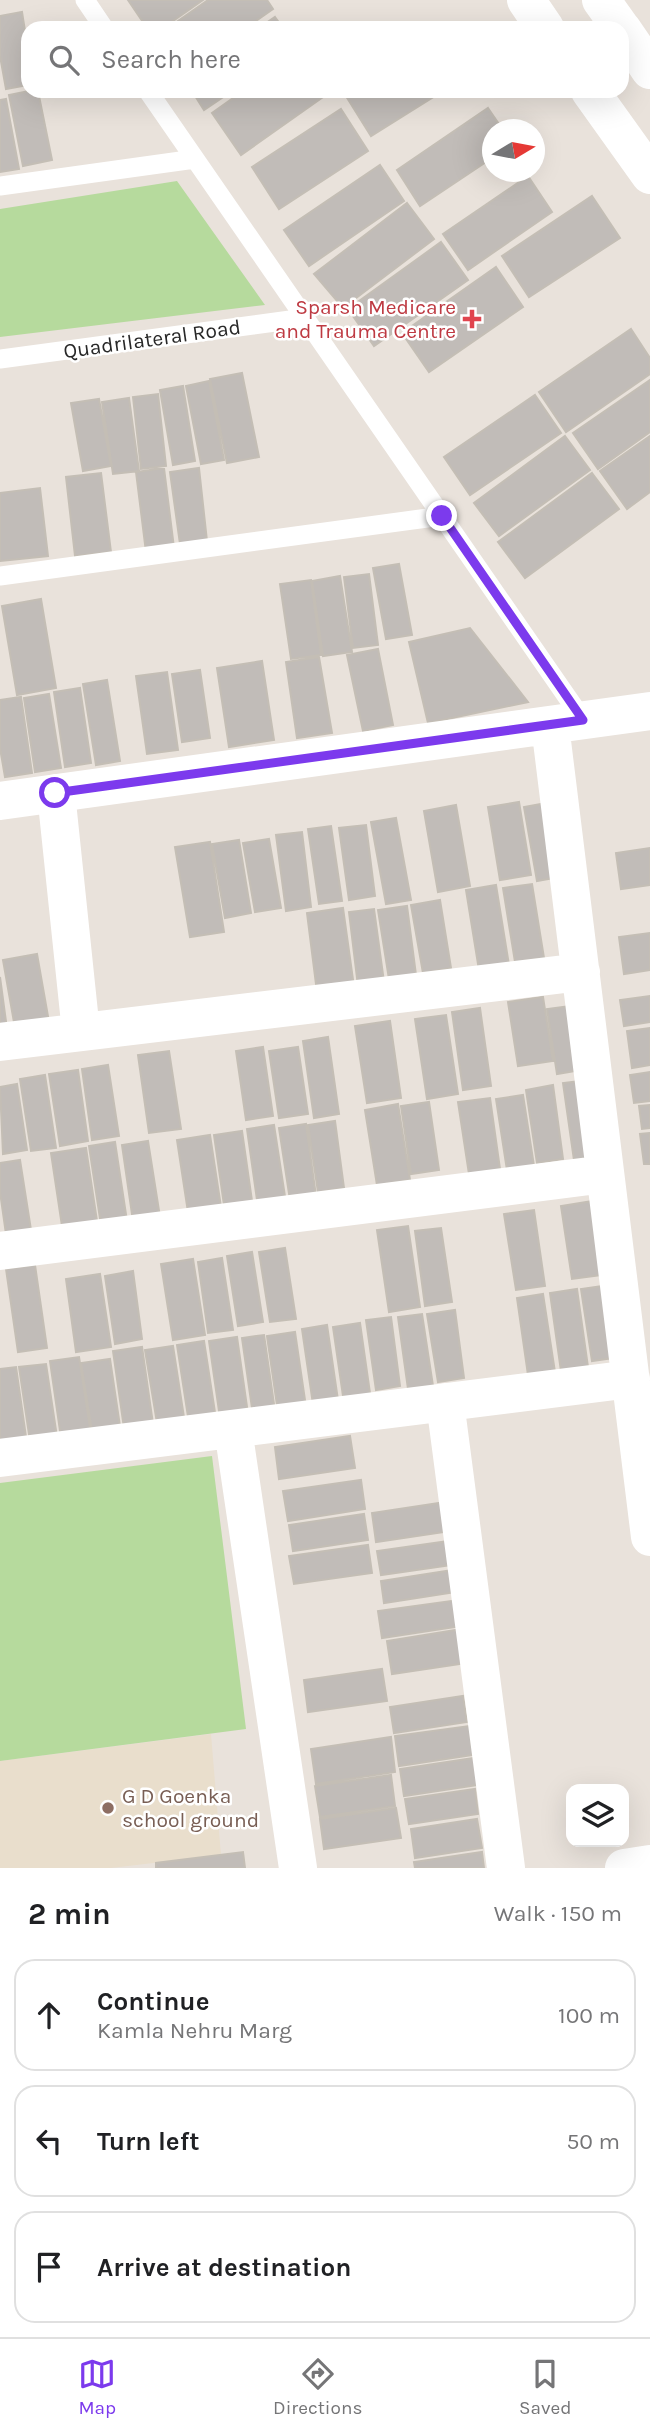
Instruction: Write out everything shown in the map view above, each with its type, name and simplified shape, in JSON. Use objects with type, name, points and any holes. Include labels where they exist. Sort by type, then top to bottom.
[{"type":"street","points":[[526,0],[540,21]]},
{"type":"street","points":[[601,0],[615,21]]},
{"type":"street","points":[[629,40],[650,70]]},
{"type":"street","points":[[595,98],[650,175]]},
{"type":"street","points":[[0,801],[650,711]]},
{"type":"street","points":[[567,723],[581,972],[650,1537]]},
{"type":"street","points":[[55,793],[81,1032]]},
{"type":"street","points":[[0,1042],[581,972]]},
{"type":"street","points":[[0,1251],[605,1174]]},
{"type":"street","points":[[0,1458],[631,1379]]},
{"type":"street","points":[[445,1402],[506,1868]]},
{"type":"street","points":[[233,1429],[298,1868]]},
{"type":"street","points":[[624,1868],[650,1864]]},
{"type":"lane","points":[[85,0],[99,21]]},
{"type":"lane","points":[[153,98],[442,516],[567,723]]},
{"type":"lane","points":[[0,186],[195,159]]},
{"type":"lane","name":"Quadrilateral Road","points":[[0,359],[305,318]]},
{"type":"lane","points":[[0,576],[442,516]]},
{"type":"shaded area","name":"G D Goenka school ground","points":[[211,1734],[221,1855],[111,1868],[0,1868],[0,1761]]},
{"type":"green space","points":[[177,181],[265,305],[0,337],[0,209]]},
{"type":"green space","points":[[212,1456],[246,1729],[0,1761],[0,1483]]},
{"type":"building","points":[[128,0],[203,0],[173,21],[142,21]]},
{"type":"building","points":[[208,0],[267,0],[273,9],[256,21],[178,21]]},
{"type":"building","points":[[22,12],[21,86],[6,89],[0,56],[0,16]]},
{"type":"building","points":[[21,93],[21,98],[39,98],[52,160],[23,166],[9,95]]},
{"type":"building","points":[[196,98],[222,98],[204,110]]},
{"type":"building","points":[[233,98],[322,98],[241,155],[212,113]]},
{"type":"building","points":[[347,98],[432,98],[371,136]]},
{"type":"building","points":[[6,99],[19,169],[0,172],[0,100]]},
{"type":"building","points":[[488,108],[496,119],[482,119],[482,165],[420,206],[397,170]]},
{"type":"building","points":[[341,109],[368,151],[279,209],[252,167]]},
{"type":"building","points":[[380,165],[404,201],[309,266],[284,230]]},
{"type":"building","points":[[519,182],[532,182],[552,212],[468,270],[443,234]]},
{"type":"building","points":[[592,196],[620,238],[529,297],[502,256]]},
{"type":"building","points":[[407,203],[434,239],[343,308],[314,274]]},
{"type":"building","points":[[441,242],[468,280],[374,346],[348,309]]},
{"type":"building","points":[[496,267],[523,307],[429,372],[402,333]]},
{"type":"building","points":[[631,329],[650,358],[650,374],[566,432],[539,392]]},
{"type":"building","points":[[242,373],[259,457],[227,463],[210,379]]},
{"type":"building","points":[[650,380],[650,432],[598,469],[573,433]]},
{"type":"building","points":[[209,381],[224,460],[201,464],[186,386]]},
{"type":"building","points":[[183,386],[195,461],[173,465],[160,390]]},
{"type":"building","points":[[158,394],[166,466],[141,469],[133,397]]},
{"type":"building","points":[[535,395],[561,433],[470,495],[444,457]]},
{"type":"building","points":[[129,398],[139,471],[113,474],[102,402]]},
{"type":"building","points":[[99,399],[111,466],[83,471],[71,403]]},
{"type":"building","points":[[565,436],[590,470],[499,536],[474,503]]},
{"type":"building","points":[[650,436],[650,492],[627,509],[600,471]]},
{"type":"building","points":[[164,468],[174,548],[146,552],[136,472]]},
{"type":"building","points":[[199,468],[207,541],[180,544],[170,472]]},
{"type":"building","points":[[101,473],[111,552],[75,556],[66,477]]},
{"type":"building","points":[[592,473],[619,509],[525,578],[498,542]]},
{"type":"building","points":[[40,488],[48,556],[0,561],[0,493]]},
{"type":"building","points":[[399,564],[412,635],[386,639],[373,568]]},
{"type":"building","points":[[369,574],[378,645],[353,648],[344,577]]},
{"type":"building","points":[[340,576],[352,652],[323,656],[312,581]]},
{"type":"building","points":[[311,580],[321,655],[291,659],[280,584]]},
{"type":"building","points":[[41,599],[56,688],[17,695],[2,606]]},
{"type":"building","points":[[470,628],[528,702],[428,723],[409,642]]},
{"type":"building","points":[[378,649],[393,725],[363,731],[347,655]]},
{"type":"building","points":[[319,657],[332,733],[297,738],[286,662]]},
{"type":"building","points":[[262,661],[274,740],[229,747],[217,668]]},
{"type":"building","points":[[200,670],[210,738],[182,742],[172,674]]},
{"type":"building","points":[[167,672],[178,750],[147,754],[136,676]]},
{"type":"building","points":[[107,680],[120,761],[96,765],[83,684]]},
{"type":"building","points":[[80,688],[91,763],[65,767],[54,692]]},
{"type":"building","points":[[49,694],[61,768],[35,772],[24,698]]},
{"type":"building","points":[[21,697],[32,773],[5,777],[0,748],[0,700]]},
{"type":"building","points":[[519,802],[531,875],[500,880],[488,807]]},
{"type":"building","points":[[552,802],[565,876],[537,881],[524,807]]},
{"type":"building","points":[[456,805],[470,886],[438,892],[424,811]]},
{"type":"building","points":[[396,818],[411,900],[386,904],[371,822]]},
{"type":"building","points":[[366,825],[375,896],[349,900],[339,828]]},
{"type":"building","points":[[331,826],[342,901],[319,904],[308,829]]},
{"type":"building","points":[[302,832],[311,907],[286,911],[276,835]]},
{"type":"building","points":[[269,839],[281,908],[255,912],[243,843]]},
{"type":"building","points":[[239,840],[251,913],[225,918],[212,844]]},
{"type":"building","points":[[210,842],[224,932],[190,937],[175,847]]},
{"type":"building","points":[[650,848],[650,885],[621,889],[616,853]]},
{"type":"building","points":[[532,884],[544,958],[515,962],[503,888]]},
{"type":"building","points":[[496,885],[509,965],[479,970],[466,890]]},
{"type":"building","points":[[440,900],[451,968],[423,973],[411,905]]},
{"type":"building","points":[[407,906],[416,975],[389,979],[378,910]]},
{"type":"building","points":[[343,908],[354,987],[317,992],[307,913]]},
{"type":"building","points":[[374,909],[384,982],[358,986],[349,912]]},
{"type":"building","points":[[650,933],[650,970],[624,974],[619,937]]},
{"type":"building","points":[[37,954],[49,1022],[15,1028],[3,960]]},
{"type":"building","points":[[0,977],[7,1029],[0,1030]]},
{"type":"building","points":[[650,996],[650,1022],[624,1026],[620,1000]]},
{"type":"building","points":[[543,997],[553,1061],[518,1066],[508,1002]]},
{"type":"building","points":[[577,1005],[587,1069],[557,1074],[547,1009]]},
{"type":"building","points":[[480,1008],[491,1086],[463,1090],[452,1012]]},
{"type":"building","points":[[446,1015],[458,1094],[427,1099],[415,1019]]},
{"type":"building","points":[[390,1021],[401,1098],[367,1103],[355,1026]]},
{"type":"building","points":[[650,1028],[650,1065],[632,1068],[627,1031]]},
{"type":"building","points":[[328,1037],[339,1114],[314,1118],[303,1041]]},
{"type":"building","points":[[263,1047],[273,1116],[246,1120],[236,1051]]},
{"type":"building","points":[[298,1047],[308,1114],[279,1118],[269,1051]]},
{"type":"building","points":[[169,1051],[181,1129],[149,1133],[138,1055]]},
{"type":"building","points":[[108,1065],[119,1136],[92,1140],[82,1069]]},
{"type":"building","points":[[78,1070],[88,1141],[60,1146],[49,1074]]},
{"type":"building","points":[[650,1072],[650,1101],[634,1103],[630,1075]]},
{"type":"building","points":[[45,1075],[56,1148],[31,1151],[20,1079]]},
{"type":"building","points":[[587,1080],[598,1156],[574,1160],[563,1083]]},
{"type":"building","points":[[17,1084],[27,1150],[3,1154],[0,1087]]},
{"type":"building","points":[[553,1085],[563,1159],[537,1163],[526,1090]]},
{"type":"building","points":[[523,1095],[534,1166],[507,1170],[496,1099]]},
{"type":"building","points":[[490,1098],[500,1169],[469,1174],[458,1102]]},
{"type":"building","points":[[429,1102],[439,1170],[411,1174],[401,1106]]},
{"type":"building","points":[[398,1104],[410,1180],[377,1185],[365,1110]]},
{"type":"building","points":[[650,1105],[650,1128],[642,1129],[639,1106]]},
{"type":"building","points":[[335,1121],[344,1188],[318,1192],[308,1125]]},
{"type":"building","points":[[306,1124],[316,1196],[290,1200],[279,1128]]},
{"type":"building","points":[[274,1125],[286,1203],[258,1207],[247,1129]]},
{"type":"building","points":[[242,1131],[252,1201],[224,1205],[214,1135]]},
{"type":"building","points":[[650,1133],[650,1164],[644,1164],[640,1134]]},
{"type":"building","points":[[210,1135],[221,1207],[188,1212],[177,1140]]},
{"type":"building","points":[[148,1141],[160,1217],[133,1221],[122,1145]]},
{"type":"building","points":[[115,1142],[127,1221],[101,1225],[89,1146]]},
{"type":"building","points":[[86,1148],[97,1221],[62,1226],[51,1153]]},
{"type":"building","points":[[20,1160],[31,1230],[6,1234],[0,1192],[0,1163]]},
{"type":"building","points":[[599,1200],[610,1274],[572,1279],[561,1206]]},
{"type":"building","points":[[534,1210],[545,1286],[516,1290],[504,1214]]},
{"type":"building","points":[[408,1226],[420,1307],[389,1312],[377,1230]]},
{"type":"building","points":[[441,1228],[452,1302],[425,1306],[415,1231]]},
{"type":"building","points":[[285,1248],[296,1319],[270,1322],[259,1252]]},
{"type":"building","points":[[252,1252],[263,1322],[238,1326],[227,1256]]},
{"type":"building","points":[[222,1258],[233,1330],[208,1333],[198,1262]]},
{"type":"building","points":[[193,1259],[205,1335],[173,1340],[161,1264]]},
{"type":"building","points":[[35,1265],[47,1348],[18,1352],[6,1269]]},
{"type":"building","points":[[133,1271],[142,1339],[115,1344],[105,1276]]},
{"type":"building","points":[[100,1274],[111,1347],[76,1352],[66,1279]]},
{"type":"building","points":[[610,1285],[621,1357],[592,1361],[581,1289]]},
{"type":"building","points":[[577,1289],[588,1367],[561,1371],[550,1293]]},
{"type":"building","points":[[543,1294],[555,1372],[528,1375],[517,1298]]},
{"type":"building","points":[[455,1310],[464,1378],[438,1382],[427,1314]]},
{"type":"building","points":[[422,1314],[433,1386],[408,1389],[398,1317]]},
{"type":"building","points":[[391,1317],[400,1386],[376,1390],[366,1320]]},
{"type":"building","points":[[360,1323],[371,1400],[344,1403],[333,1327]]},
{"type":"building","points":[[327,1325],[339,1407],[314,1411],[302,1329]]},
{"type":"building","points":[[295,1332],[306,1407],[278,1412],[267,1336]]},
{"type":"building","points":[[264,1335],[275,1411],[253,1415],[242,1338]]},
{"type":"building","points":[[237,1337],[248,1414],[220,1418],[209,1341]]},
{"type":"building","points":[[204,1341],[216,1419],[189,1423],[177,1345]]},
{"type":"building","points":[[173,1346],[185,1424],[158,1429],[145,1350]]},
{"type":"building","points":[[142,1347],[154,1431],[125,1435],[113,1351]]},
{"type":"building","points":[[79,1357],[91,1434],[61,1438],[50,1361]]},
{"type":"building","points":[[110,1359],[121,1433],[93,1438],[81,1363]]},
{"type":"building","points":[[46,1364],[57,1437],[30,1441],[19,1367]]},
{"type":"building","points":[[16,1367],[27,1444],[0,1448],[0,1369]]},
{"type":"building","points":[[350,1436],[355,1468],[279,1479],[275,1447]]},
{"type":"building","points":[[361,1480],[365,1509],[288,1521],[283,1491]]},
{"type":"building","points":[[446,1502],[451,1531],[376,1542],[372,1513]]},
{"type":"building","points":[[364,1514],[368,1540],[293,1551],[289,1525]]},
{"type":"building","points":[[449,1541],[452,1565],[381,1575],[377,1551]]},
{"type":"building","points":[[368,1545],[372,1573],[294,1584],[289,1556]]},
{"type":"building","points":[[453,1570],[456,1592],[384,1603],[381,1581]]},
{"type":"building","points":[[458,1600],[462,1626],[382,1638],[378,1611]]},
{"type":"building","points":[[462,1629],[467,1663],[392,1674],[387,1641]]},
{"type":"building","points":[[382,1669],[387,1701],[308,1712],[304,1680]]},
{"type":"building","points":[[463,1696],[467,1722],[394,1733],[390,1707]]},
{"type":"building","points":[[469,1726],[473,1755],[399,1766],[395,1736]]},
{"type":"building","points":[[391,1737],[395,1772],[316,1784],[311,1749]]},
{"type":"building","points":[[474,1758],[478,1785],[404,1796],[400,1769]]},
{"type":"building","points":[[391,1775],[395,1806],[320,1817],[315,1786]]},
{"type":"building","points":[[475,1789],[478,1814],[409,1824],[405,1799]]},
{"type":"building","points":[[396,1808],[401,1838],[324,1849],[320,1819]]},
{"type":"building","points":[[477,1819],[482,1848],[415,1858],[411,1829]]},
{"type":"building","points":[[243,1852],[245,1868],[156,1868],[156,1863]]},
{"type":"building","points":[[482,1852],[484,1868],[415,1868],[414,1862]]},
{"type":"place","name":"Sparsh Medicare and Trauma Centre","points":[[472,319]]},
{"type":"place","name":"G D Goenka school ground","points":[[108,1808]]},
{"type":"route","points":[[55,793],[583,720],[442,516]]}]
